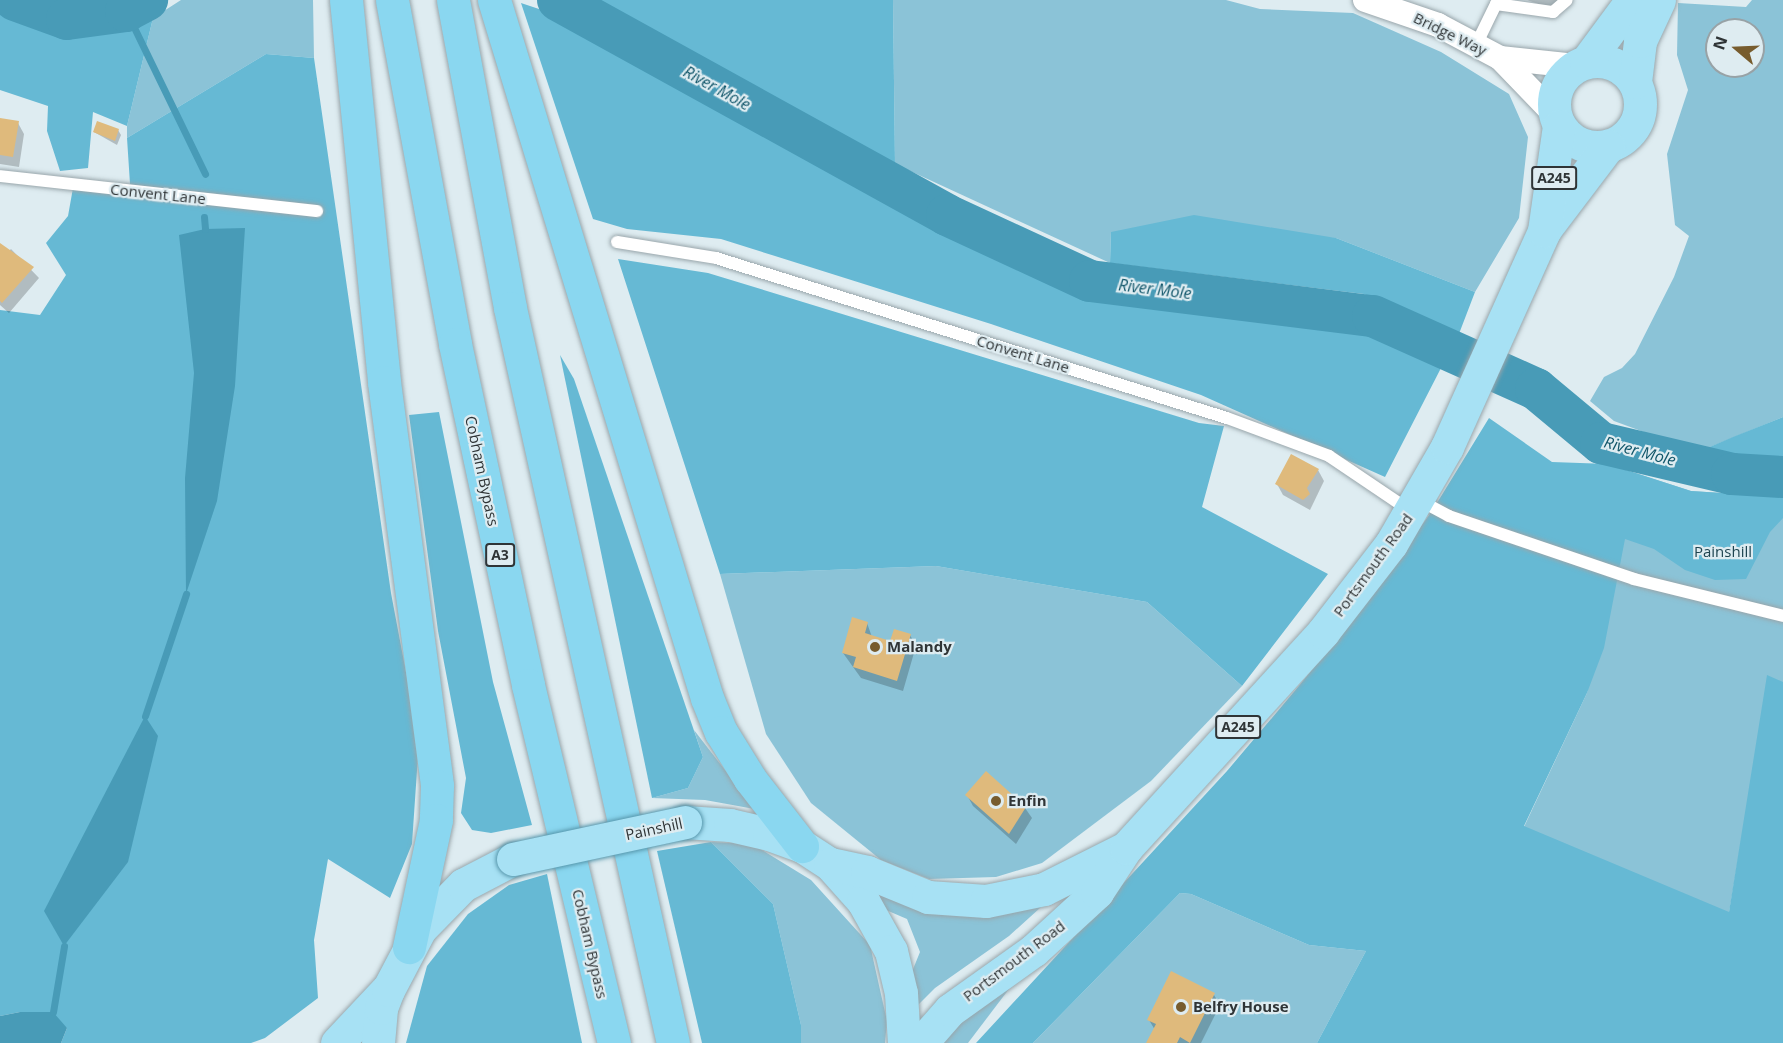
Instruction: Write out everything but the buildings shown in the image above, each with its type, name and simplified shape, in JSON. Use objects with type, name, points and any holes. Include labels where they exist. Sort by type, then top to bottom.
[{"type":"highway","points":[[346,0],[384,382],[437,786],[434,830],[410,947]]},
{"type":"highway","name":"Cobham Bypass","points":[[392,0],[401,63],[455,344],[528,685],[614,1043]]},
{"type":"highway","points":[[453,0],[510,308],[673,1043]]},
{"type":"highway","points":[[494,0],[707,698],[721,732],[750,779],[802,846]]},
{"type":"main road","points":[[1632,0],[1555,93],[1557,120],[1586,146],[1608,146],[1619,142],[1635,126],[1641,104],[1635,82],[1640,41],[1659,0]]},
{"type":"main road","points":[[1581,64],[1608,62],[1628,73],[1635,82]]},
{"type":"main road","name":"Portsmouth Road","points":[[1544,231],[1557,120]]},
{"type":"main road","name":"Portsmouth Road","points":[[921,1043],[950,1010],[1034,950],[1097,892],[1126,848],[1323,632],[1416,506],[1447,447],[1544,231],[1608,146]]},
{"type":"main road","name":"Painshill","points":[[378,1043],[381,1008],[410,947],[449,897],[471,880],[513,859],[685,822],[748,829],[802,846],[830,864],[863,901],[891,951],[901,993],[904,1043]]},
{"type":"main road","name":"Portsmouth Road","points":[[830,864],[867,872],[928,897],[986,901],[1044,889],[1126,848]]},
{"type":"main road","points":[[337,1043],[388,990]]},
{"type":"street","name":"Bridge Way","points":[[1365,0],[1418,17],[1500,58],[1557,120]]},
{"type":"street","name":"Bridge Way","points":[[1500,58],[1581,64]]},
{"type":"lane","points":[[1476,45],[1492,2],[1520,4],[1553,12],[1568,0]]},
{"type":"lane","name":"Convent Lane","points":[[0,176],[317,211]]},
{"type":"lane","name":"Convent Lane","points":[[617,242],[716,258],[1227,418],[1329,456],[1416,506],[1634,579],[1783,616]]},
{"type":"green space","points":[[181,0],[313,0],[314,58],[266,54],[127,138],[127,126],[153,18]]},
{"type":"green space","points":[[591,0],[893,0],[895,164]]},
{"type":"green space","points":[[893,0],[1226,0],[1260,9],[1353,13],[1441,52],[1509,94],[1528,137],[1519,218],[1475,292],[1336,238],[1111,232],[1110,263],[895,164]]},
{"type":"green space","points":[[1752,0],[1783,0],[1783,417],[1698,452],[1614,421],[1590,401],[1604,377],[1622,368],[1635,354],[1674,277],[1689,236],[1675,225],[1667,154],[1688,90],[1677,55],[1678,3],[1746,7]]},
{"type":"green space","points":[[521,3],[551,13],[985,254],[1099,299],[1366,332],[1441,368],[1385,477],[1201,395],[991,324],[721,239],[627,229],[593,219]]},
{"type":"green space","points":[[0,12],[52,23],[127,25],[153,18],[127,126],[93,112],[88,168],[60,171],[47,131],[48,106],[0,90]]},
{"type":"green space","points":[[266,54],[314,58],[391,593],[419,741],[412,844],[390,898],[328,859],[314,940],[318,998],[265,1038],[251,1043],[61,1043],[67,1028],[20,1012],[0,1016],[0,310],[40,315],[66,275],[46,243],[68,216],[73,188],[130,184],[127,138]]},
{"type":"green space","points":[[1194,215],[1336,238],[1475,292],[1457,339],[1364,294],[1110,263],[1111,232]]},
{"type":"green space","points":[[618,259],[708,273],[1199,423],[1224,426],[1202,507],[1328,574],[1242,686],[1147,602],[936,566],[720,574]]},
{"type":"green space","points":[[560,355],[574,379],[703,757],[688,788],[652,798]]},
{"type":"green space","points":[[439,412],[493,682],[532,825],[491,833],[472,830],[461,813],[466,778],[438,631],[409,415]]},
{"type":"green space","points":[[1783,417],[1783,465],[1698,452],[1733,437]]},
{"type":"green space","points":[[1489,418],[1552,462],[1608,464],[1691,491],[1783,497],[1783,518],[1770,532],[1746,579],[1715,580],[1685,570],[1654,549],[1625,539],[1604,648],[1587,693],[1524,826],[1729,912],[1767,675],[1783,682],[1783,1043],[1317,1043],[1366,951],[1309,945],[1191,894],[1180,893],[1033,1043],[976,1043],[1227,771],[1298,687],[1360,611],[1432,511]]},
{"type":"green space","points":[[1635,473],[1691,491],[1783,497],[1783,718],[1763,712],[1729,913],[1524,827],[1587,693]]},
{"type":"green space","points":[[936,566],[1147,602],[1242,686],[1151,781],[1042,863],[996,877],[929,879],[881,860],[811,803],[766,734],[720,574]]},
{"type":"green space","points":[[694,730],[760,810],[705,800],[652,798],[688,788],[703,757]]},
{"type":"green space","points":[[711,842],[752,844],[811,880],[870,945],[887,1021],[885,1043],[801,1043],[801,1025],[773,904]]},
{"type":"green space","points":[[711,842],[773,904],[801,1025],[801,1043],[702,1043],[657,851]]},
{"type":"green space","points":[[547,874],[582,1043],[406,1043],[427,966],[468,914],[509,885]]},
{"type":"green space","points":[[872,885],[1051,898],[1009,936],[935,988],[913,1010],[909,979],[920,952],[907,919],[886,910]]},
{"type":"green space","points":[[1180,893],[1191,894],[1309,945],[1366,951],[1317,1043],[1033,1043]]},
{"type":"green space","points":[[1012,985],[968,1043],[943,1043],[963,1019]]},
{"type":"shaded area","points":[[245,228],[235,386],[217,501],[186,594],[185,478],[194,373],[179,235],[205,229]]},
{"type":"shaded area","points":[[145,716],[158,736],[128,862],[64,946],[44,911]]},
{"type":"shaded area","points":[[20,1012],[53,1012],[67,1028],[61,1043],[0,1043],[0,1016]]},
{"type":"waterway","name":"River Mole","points":[[15,0],[67,19],[126,11],[147,0]]},
{"type":"waterway","name":"River Mole","points":[[558,0],[947,215],[1090,281],[1373,316],[1536,389],[1601,443],[1732,474],[1783,477]]},
{"type":"waterway","points":[[126,11],[205,174]]},
{"type":"waterway","points":[[204,217],[205,229]]},
{"type":"waterway","points":[[145,716],[186,594]]},
{"type":"waterway","points":[[53,1012],[64,946]]},
{"type":"place","name":"Malandy","points":[[875,647]]},
{"type":"place","name":"Enfin","points":[[996,801]]},
{"type":"place","name":"Belfry House","points":[[1181,1007]]}]
